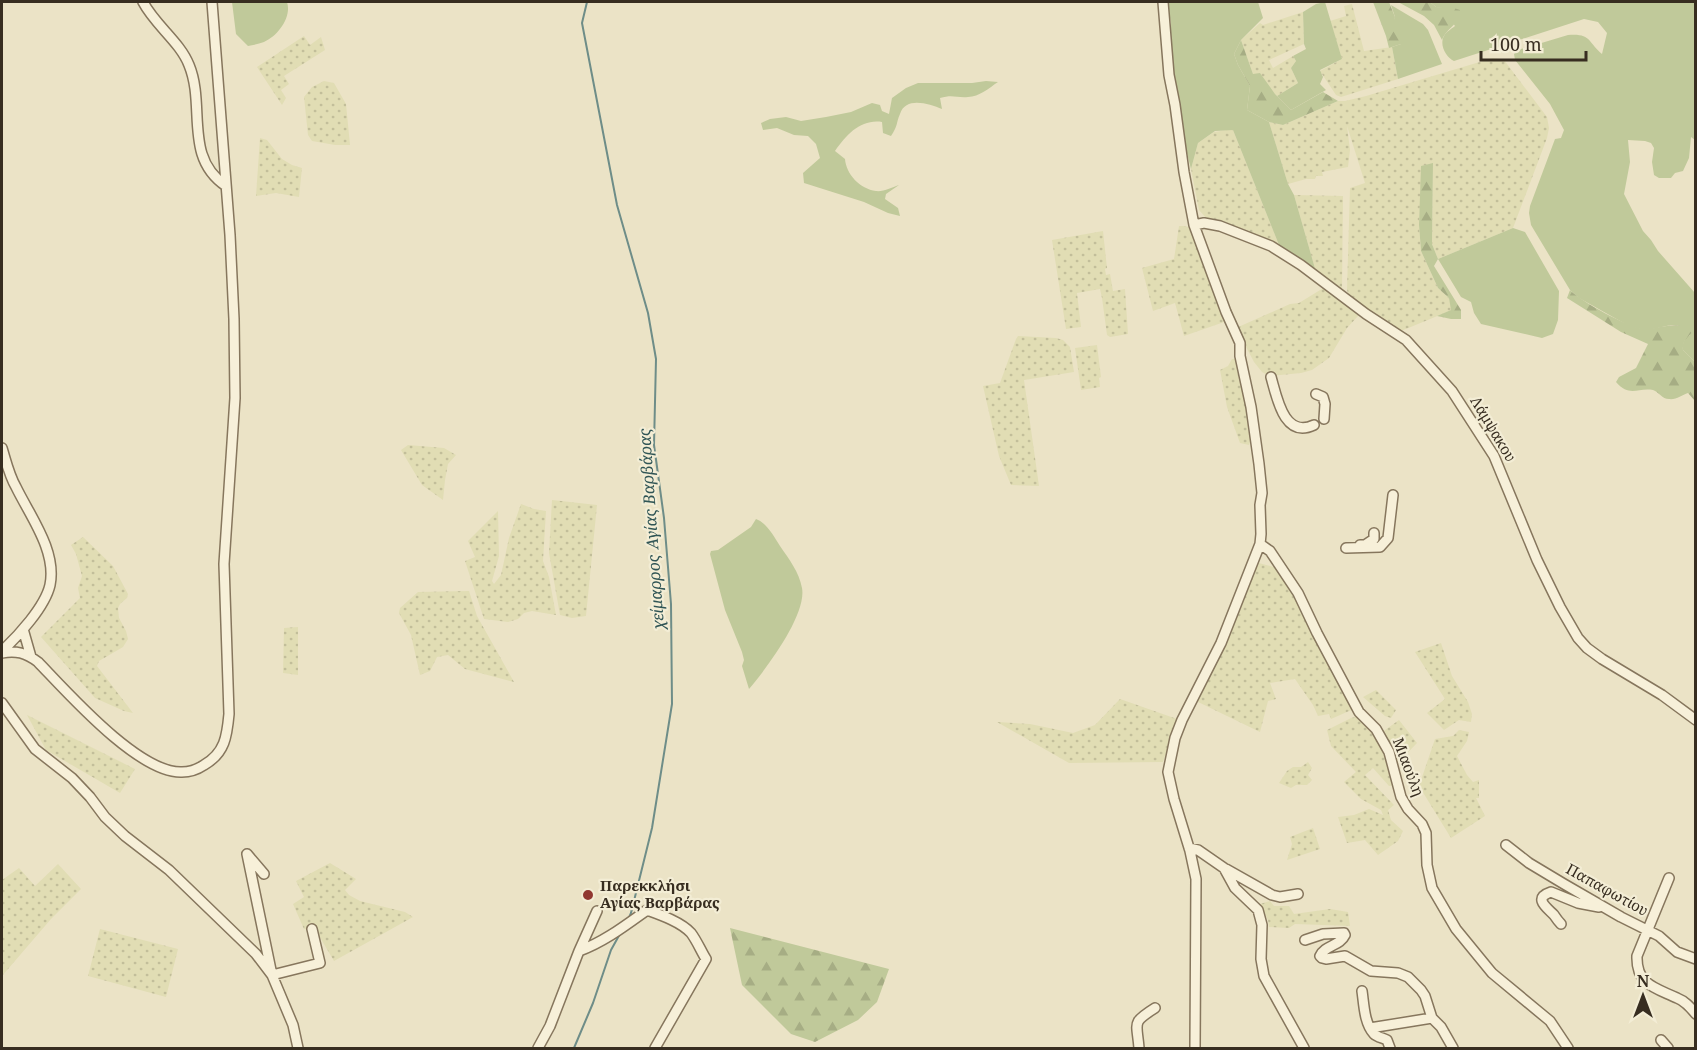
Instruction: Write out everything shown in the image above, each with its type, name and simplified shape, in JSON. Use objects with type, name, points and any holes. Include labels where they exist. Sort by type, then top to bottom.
[{"type":"street","points":[[142,2],[189,63],[194,77],[204,162],[215,179],[226,186]]},
{"type":"street","points":[[2,652],[16,652],[31,657],[91,716],[126,746],[170,771],[183,772],[199,768],[210,762],[220,752],[227,736],[229,714],[224,564],[235,398],[232,275],[212,2]]},
{"type":"street","points":[[1162,2],[1169,75],[1194,225],[1240,343],[1240,356],[1251,407],[1262,493],[1260,544],[1221,643],[1188,706],[1175,738],[1168,772],[1196,879],[1195,1048]]},
{"type":"street","name":"Λάμψακου","points":[[1194,225],[1220,226],[1271,246],[1301,265],[1366,314],[1406,339],[1452,391],[1494,456],[1537,560],[1578,638],[1602,658],[1673,702],[1695,720]]},
{"type":"street","points":[[1270,377],[1282,412],[1292,425],[1306,429],[1314,425]]},
{"type":"street","points":[[1316,394],[1323,397],[1324,419]]},
{"type":"street","points":[[2,448],[16,487],[39,528],[51,573],[50,586],[45,599],[23,629],[2,652]]},
{"type":"street","points":[[1374,533],[1374,539],[1365,545],[1346,548],[1380,547],[1388,538],[1393,495]]},
{"type":"street","name":"Μιαούλη","points":[[1260,544],[1270,551],[1298,593],[1359,712],[1376,729],[1389,752],[1405,804],[1425,830],[1428,874],[1432,888],[1455,929],[1492,972],[1550,1021],[1568,1048]]},
{"type":"street","points":[[23,629],[31,657]]},
{"type":"street","points":[[2,703],[35,749],[72,778],[105,817],[125,836],[169,870],[212,911],[256,954],[272,975]]},
{"type":"street","name":"Παπαφωτίου","points":[[1506,845],[1529,863],[1659,936],[1677,952],[1695,959]]},
{"type":"street","points":[[1189,848],[1198,850],[1224,868],[1272,895],[1280,897],[1298,894]]},
{"type":"street","points":[[264,874],[247,854],[272,975],[292,1025],[298,1048]]},
{"type":"street","points":[[1224,868],[1237,891],[1251,902],[1260,914],[1263,934],[1261,959],[1264,976],[1304,1048]]},
{"type":"street","points":[[1669,878],[1637,956],[1637,965],[1640,974],[1651,986],[1679,998],[1695,1014]]},
{"type":"street","points":[[1561,924],[1542,902],[1542,897],[1548,892],[1592,906],[1604,907]]},
{"type":"street","points":[[579,951],[602,940],[647,910],[664,916],[688,931],[706,959],[655,1048]]},
{"type":"street","points":[[538,1048],[554,1018],[597,911]]},
{"type":"street","points":[[272,975],[320,963],[312,930]]},
{"type":"street","points":[[1305,940],[1323,934],[1344,933],[1346,935],[1343,939],[1322,952],[1320,956],[1322,958],[1326,960],[1346,956],[1371,971],[1398,973],[1408,977],[1425,996],[1432,1018],[1441,1027],[1453,1048]]},
{"type":"street","points":[[1362,991],[1370,1028],[1376,1035],[1387,1040],[1390,1048]]},
{"type":"street","points":[[1139,1048],[1137,1022],[1155,1008]]},
{"type":"street","points":[[1370,1028],[1432,1018]]},
{"type":"street","points":[[1661,1040],[1668,1048]]},
{"type":"shaded area","points":[[1352,4],[1364,51],[1392,47],[1398,79],[1341,97],[1336,95],[1320,71],[1342,59],[1330,21],[1346,16],[1344,6]]},
{"type":"shaded area","points":[[1303,12],[1304,44],[1269,60],[1273,68],[1293,56],[1296,61],[1291,68],[1298,83],[1277,96],[1253,74],[1241,40],[1260,23],[1263,25]]},
{"type":"shaded area","points":[[304,36],[310,45],[321,37],[325,50],[284,76],[289,84],[281,90],[286,98],[282,105],[257,67]]},
{"type":"shaded area","points":[[1493,58],[1504,60],[1547,117],[1549,128],[1547,138],[1513,228],[1438,259],[1432,244],[1433,164],[1422,166],[1419,225],[1421,251],[1438,288],[1449,298],[1452,310],[1401,331],[1349,296],[1347,290],[1350,188],[1365,183],[1347,126],[1350,150],[1348,167],[1322,172],[1323,176],[1316,176],[1315,179],[1288,184],[1269,122],[1283,125],[1338,101],[1366,96]]},
{"type":"shaded area","points":[[324,81],[334,83],[346,104],[350,145],[312,141],[308,135],[304,97],[312,87]]},
{"type":"shaded area","points":[[1233,130],[1279,245],[1207,219],[1199,210],[1191,169],[1198,143],[1214,132]]},
{"type":"shaded area","points":[[260,138],[267,140],[282,159],[302,168],[299,197],[276,193],[256,196]]},
{"type":"shaded area","points":[[1294,195],[1343,196],[1342,292],[1316,272]]},
{"type":"shaded area","points":[[1179,226],[1191,228],[1227,321],[1184,336],[1175,303],[1153,311],[1142,268],[1174,259]]},
{"type":"shaded area","points":[[1103,231],[1106,275],[1110,274],[1113,291],[1125,289],[1128,334],[1110,337],[1107,335],[1100,289],[1077,293],[1081,327],[1066,329],[1052,240]]},
{"type":"shaded area","points":[[1325,287],[1357,312],[1358,316],[1347,328],[1329,358],[1312,370],[1301,373],[1269,376],[1262,372],[1254,362],[1236,328],[1290,304],[1299,303]]},
{"type":"shaded area","points":[[1018,336],[1063,340],[1070,347],[1074,372],[1024,380],[1039,486],[1011,485],[999,456],[983,386],[1000,383]]},
{"type":"shaded area","points":[[1097,345],[1100,387],[1081,390],[1075,348]]},
{"type":"shaded area","points":[[1232,359],[1236,359],[1249,417],[1251,440],[1249,445],[1240,443],[1227,407],[1220,370],[1228,366]]},
{"type":"shaded area","points":[[408,445],[444,448],[456,455],[448,464],[443,500],[422,485],[401,450]]},
{"type":"shaded area","points":[[552,500],[597,505],[586,616],[572,618],[560,615],[549,553]]},
{"type":"shaded area","points":[[521,504],[546,511],[543,561],[549,577],[556,615],[532,611],[508,622],[484,619],[465,561],[475,557],[468,541],[498,511],[499,556],[492,581],[494,584],[501,575],[509,538]]},
{"type":"shaded area","points":[[83,537],[113,566],[128,594],[118,608],[119,618],[128,639],[123,647],[99,661],[97,666],[133,713],[95,698],[41,637],[80,598],[78,588],[82,576],[71,545]]},
{"type":"shaded area","points":[[1255,562],[1281,569],[1356,708],[1331,719],[1329,714],[1318,716],[1295,679],[1270,683],[1276,699],[1268,701],[1260,732],[1194,700]]},
{"type":"shaded area","points":[[469,591],[477,616],[514,682],[465,669],[448,655],[437,657],[430,671],[420,675],[411,635],[399,613],[400,608],[418,592]]},
{"type":"shaded area","points":[[298,627],[298,675],[283,673],[284,628]]},
{"type":"shaded area","points":[[1441,643],[1452,676],[1468,702],[1472,714],[1471,722],[1459,720],[1444,730],[1427,713],[1445,699],[1415,652]]},
{"type":"shaded area","points":[[1376,690],[1396,710],[1391,718],[1385,716],[1363,697]]},
{"type":"shaded area","points":[[1120,699],[1177,719],[1163,762],[1069,763],[997,722],[1030,724],[1073,733],[1095,725]]},
{"type":"shaded area","points":[[27,715],[135,769],[120,793],[46,750]]},
{"type":"shaded area","points":[[1360,716],[1384,748],[1395,785],[1389,786],[1373,768],[1365,775],[1394,805],[1388,810],[1391,820],[1403,831],[1398,841],[1378,855],[1365,840],[1347,843],[1338,817],[1354,815],[1369,809],[1383,815],[1381,810],[1361,799],[1344,782],[1356,772],[1331,746],[1327,730]]},
{"type":"shaded area","points":[[1399,720],[1417,743],[1395,766],[1381,733]]},
{"type":"shaded area","points":[[1459,730],[1469,732],[1467,741],[1457,756],[1473,782],[1479,780],[1479,798],[1476,798],[1485,816],[1451,838],[1419,786],[1435,739],[1453,736]]},
{"type":"shaded area","points":[[1308,762],[1312,768],[1308,775],[1312,780],[1307,785],[1296,785],[1291,788],[1279,783],[1287,771],[1293,767],[1301,767]]},
{"type":"shaded area","points":[[1313,828],[1320,849],[1287,860],[1292,844],[1290,837]]},
{"type":"shaded area","points":[[330,863],[356,879],[345,890],[349,895],[360,901],[405,912],[413,917],[334,961],[315,929],[304,929],[293,904],[304,897],[296,881]]},
{"type":"shaded area","points":[[58,864],[81,889],[51,919],[2,976],[2,880],[19,868],[35,886]]},
{"type":"shaded area","points":[[1270,901],[1274,906],[1289,906],[1294,914],[1330,909],[1348,912],[1350,926],[1295,924],[1289,928],[1269,927],[1260,904]]},
{"type":"shaded area","points":[[100,929],[178,949],[166,997],[88,976]]},
{"type":"green space","points":[[232,2],[287,2],[286,20],[279,31],[269,39],[248,46],[236,34]]},
{"type":"green space","points":[[1167,2],[1258,2],[1263,18],[1241,40],[1234,54],[1250,86],[1247,110],[1269,122],[1288,184],[1294,195],[1316,272],[1279,245],[1233,130],[1215,131],[1198,143],[1191,169],[1174,78],[1169,39],[1171,23]]},
{"type":"green space","points":[[1325,2],[1342,59],[1320,70],[1323,77],[1320,84],[1326,90],[1291,110],[1277,96],[1298,83],[1291,68],[1296,61],[1293,56],[1306,49],[1303,12],[1316,4]]},
{"type":"green space","points":[[1373,2],[1389,2],[1395,17],[1394,22],[1408,33],[1409,39],[1389,48]]},
{"type":"green space","points":[[1398,2],[1430,2],[1436,7],[1460,10],[1456,23],[1442,40],[1434,25],[1424,16]]},
{"type":"green space","points":[[1430,2],[1695,2],[1695,140],[1691,137],[1689,158],[1683,171],[1675,173],[1671,178],[1659,178],[1654,175],[1652,162],[1654,148],[1651,143],[1628,140],[1630,162],[1624,194],[1643,231],[1695,293],[1695,362],[1683,350],[1684,341],[1690,335],[1678,325],[1653,329],[1629,326],[1579,298],[1570,290],[1531,225],[1530,206],[1555,139],[1561,138],[1564,130],[1550,104],[1515,60],[1514,54],[1518,50],[1568,35],[1581,35],[1602,54],[1607,33],[1598,22],[1584,19],[1454,61],[1446,54],[1442,43],[1445,35],[1455,26],[1442,8]]},
{"type":"green space","points":[[1391,5],[1423,24],[1428,30],[1442,64],[1398,79],[1392,47],[1401,44],[1399,27],[1393,22],[1395,17]]},
{"type":"green space","points":[[1241,40],[1253,74],[1260,73],[1275,94],[1291,110],[1323,92],[1338,101],[1283,125],[1269,122],[1247,110],[1250,86],[1234,54]]},
{"type":"green space","points":[[998,82],[976,96],[940,98],[942,109],[918,103],[907,105],[903,108],[891,136],[883,133],[882,122],[861,125],[844,139],[835,151],[845,159],[848,170],[855,180],[870,190],[885,190],[899,185],[886,194],[885,199],[898,208],[900,216],[804,183],[803,173],[820,158],[816,144],[808,136],[794,135],[777,128],[763,130],[761,123],[786,117],[801,121],[826,117],[851,112],[872,103],[880,105],[882,111],[889,114],[892,98],[918,83]]},
{"type":"green space","points":[[1433,163],[1432,244],[1438,259],[1434,266],[1461,310],[1461,319],[1437,316],[1451,310],[1449,298],[1438,288],[1421,251],[1419,225],[1421,166]]},
{"type":"green space","points":[[1513,228],[1525,232],[1559,291],[1558,320],[1553,334],[1542,338],[1481,324],[1474,313],[1471,302],[1461,297],[1438,259]]},
{"type":"green space","points":[[1570,290],[1605,313],[1637,327],[1644,329],[1675,325],[1694,330],[1683,344],[1683,350],[1695,362],[1695,401],[1688,393],[1669,399],[1653,390],[1630,391],[1621,387],[1616,382],[1619,377],[1636,368],[1648,344],[1621,332],[1567,298]]},
{"type":"green space","points":[[756,519],[770,531],[793,566],[801,582],[802,599],[792,627],[784,641],[749,689],[742,666],[744,660],[742,652],[725,610],[710,554],[711,551],[718,550],[751,527]]},
{"type":"green space","points":[[730,928],[889,969],[877,1002],[858,1020],[815,1042],[791,1034],[742,985]]},
{"type":"waterway","name":"χείμαρρος Αγίας Βαρβάρας","points":[[587,2],[582,23],[617,205],[648,313],[656,359],[654,445],[664,518],[671,604],[672,704],[652,828],[628,920]]},
{"type":"waterway","name":"χείμαρρος Αγίας Βαρβάρας","points":[[574,1048],[593,1003],[611,950],[621,932]]},
{"type":"place","name":"Παρεκκλήσι Αγίας Βαρβάρας","points":[[588,895]]}]
